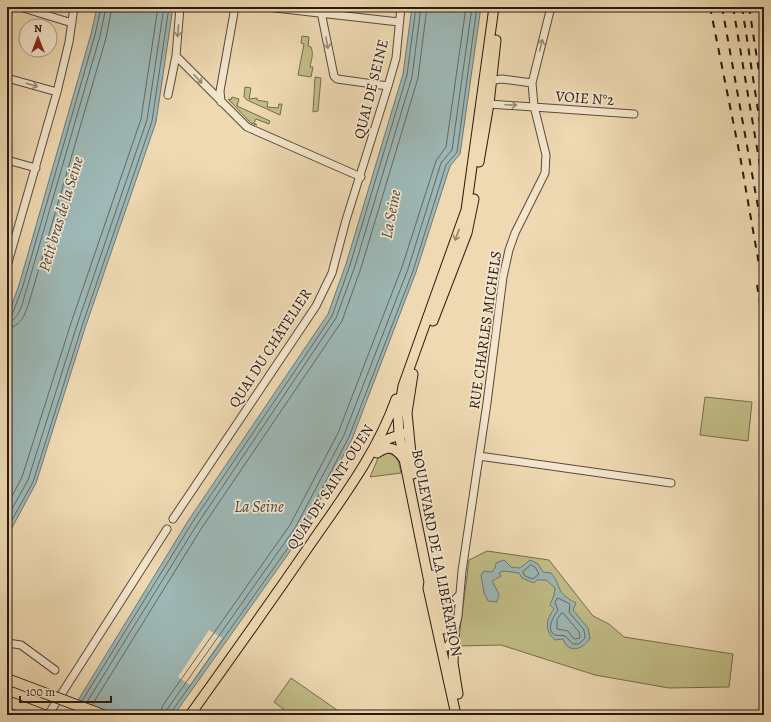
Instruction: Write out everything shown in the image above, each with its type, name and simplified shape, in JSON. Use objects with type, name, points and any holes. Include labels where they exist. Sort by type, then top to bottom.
[{"type":"highway","points":[[7,679],[103,715]]},
{"type":"highway","points":[[7,700],[44,715]]},
{"type":"main road","points":[[492,78],[494,7]]},
{"type":"main road","points":[[368,460],[382,444],[404,434],[408,423],[408,401],[412,379],[470,223],[485,101],[492,78],[499,7]]},
{"type":"main road","name":"QUAI DE SAINT-OUEN","points":[[190,715],[268,607],[368,460],[387,425],[396,399],[400,396],[463,220],[485,101]]},
{"type":"main road","name":"BOULEVARD DE LA LIBÉRATION","points":[[400,396],[398,424],[404,434],[436,610],[458,714]]},
{"type":"main road","points":[[387,425],[408,423]]},
{"type":"main road","name":"BOULEVARD DE LA LIBÉRATION","points":[[404,434],[404,460],[429,582],[447,648],[458,714]]},
{"type":"main road","points":[[368,460],[383,449],[388,448],[395,449],[404,460]]},
{"type":"main road","points":[[454,636],[453,663],[460,707],[458,714]]},
{"type":"street","points":[[7,17],[9,7]]},
{"type":"street","points":[[20,7],[72,23]]},
{"type":"street","points":[[7,266],[57,92],[74,7]]},
{"type":"street","points":[[168,95],[176,56],[180,7]]},
{"type":"street","points":[[221,102],[220,92],[235,7]]},
{"type":"street","points":[[266,7],[321,10],[399,22]]},
{"type":"street","name":"QUAI DE SEINE","points":[[361,177],[396,58],[401,7]]},
{"type":"street","name":"RUE CHARLES MICHELS","points":[[447,648],[454,636],[459,607],[459,595],[503,277],[509,250],[529,202],[545,173],[546,155],[534,106],[532,83],[551,7]]},
{"type":"street","points":[[321,10],[330,62],[334,76],[337,79],[388,86]]},
{"type":"street","points":[[176,56],[247,127],[361,177]]},
{"type":"street","points":[[7,78],[57,92]]},
{"type":"street","points":[[492,78],[526,81],[532,83]]},
{"type":"street","name":"VOIE N°2","points":[[485,101],[634,114]]},
{"type":"street","points":[[7,160],[36,168]]},
{"type":"street","name":"QUAI DU CHÂTELIER","points":[[173,519],[316,306],[332,273],[346,220],[361,177]]},
{"type":"street","points":[[479,456],[671,483]]},
{"type":"street","points":[[48,715],[166,529]]},
{"type":"street","points":[[436,610],[449,606],[459,595]]},
{"type":"street","points":[[449,606],[456,621]]},
{"type":"street","points":[[7,643],[21,645],[55,670]]},
{"type":"shaded area","points":[[302,36],[309,37],[308,46],[311,47],[312,50],[310,67],[313,67],[311,77],[298,75],[304,44],[301,43]]},
{"type":"shaded area","points":[[315,77],[321,78],[318,111],[313,112]]},
{"type":"shaded area","points":[[245,87],[251,88],[249,99],[257,98],[257,100],[268,102],[267,107],[278,108],[279,104],[282,104],[280,115],[247,100],[244,97]]},
{"type":"shaded area","points":[[232,97],[239,99],[237,106],[270,121],[269,124],[256,119],[254,123],[257,125],[251,123],[228,99],[231,100]]},
{"type":"shaded area","points":[[705,397],[752,402],[748,441],[700,435]]},
{"type":"shaded area","points":[[387,453],[396,457],[401,473],[370,477],[379,456]]},
{"type":"shaded area","points":[[487,551],[549,560],[593,616],[609,624],[624,637],[733,654],[729,687],[669,688],[595,675],[501,645],[458,646],[469,560]]},
{"type":"shaded area","points":[[291,678],[337,710],[334,715],[291,715],[274,702]]},
{"type":"water","name":"Petit bras de la Seine","points":[[97,7],[173,7],[156,122],[85,328],[36,483],[7,537],[7,318],[19,285],[91,34]]},
{"type":"water","name":"La Seine","points":[[412,7],[481,7],[460,154],[450,166],[416,272],[352,439],[303,533],[174,715],[69,715],[188,521],[328,314],[346,264],[403,74]]},
{"type":"water","points":[[504,560],[511,567],[520,568],[530,560],[538,564],[543,572],[551,573],[563,594],[576,603],[573,610],[588,628],[590,638],[584,645],[576,649],[568,647],[563,639],[555,640],[549,633],[547,625],[549,617],[554,609],[550,605],[555,588],[546,580],[537,580],[534,583],[522,578],[519,573],[503,571],[499,573],[501,576],[492,581],[499,594],[497,602],[488,601],[484,593],[481,575],[484,571],[492,572],[496,563]]},
{"type":"pier","points":[[209,630],[222,638],[190,685],[178,677]]},
{"type":"railway","points":[[710,7],[740,156],[764,293]]},
{"type":"railway","points":[[722,7],[764,240]]},
{"type":"railway","points":[[733,7],[764,189]]},
{"type":"railway","points":[[742,7],[764,149]]},
{"type":"railway","points":[[749,7],[764,104]]},
{"type":"railway","points":[[757,285],[764,327]]}]
